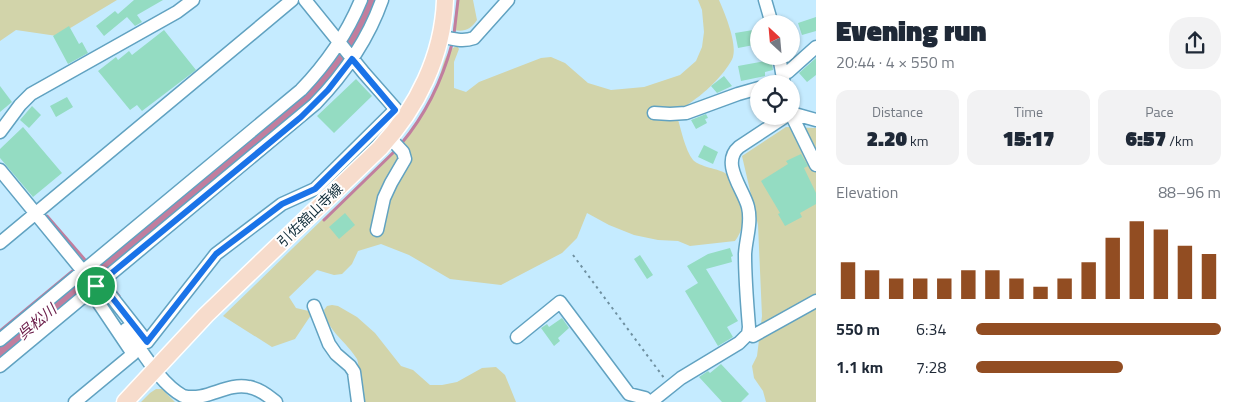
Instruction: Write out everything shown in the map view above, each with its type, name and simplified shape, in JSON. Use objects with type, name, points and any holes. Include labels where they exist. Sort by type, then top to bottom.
[{"type":"main road","name":"引佐舘山寺線","points":[[125,402],[206,315],[390,138],[400,114],[425,82],[440,36],[445,0]]},
{"type":"street","points":[[0,243],[292,0]]},
{"type":"street","points":[[97,289],[107,291],[147,342],[216,254],[282,204],[315,189],[400,114],[351,58],[305,0]]},
{"type":"street","points":[[0,340],[295,96],[314,77],[340,44],[361,0]]},
{"type":"street","points":[[0,366],[97,289],[301,117],[328,90],[351,58],[371,26],[382,0]]},
{"type":"street","points":[[440,36],[460,40],[474,38],[508,0]]},
{"type":"street","points":[[766,0],[770,15]]},
{"type":"street","points":[[0,132],[20,105],[31,94],[185,3]]},
{"type":"street","points":[[786,75],[816,47]]},
{"type":"street","points":[[654,113],[686,113],[750,91]]},
{"type":"street","points":[[800,116],[816,120]]},
{"type":"street","points":[[517,337],[560,302],[629,394],[645,398],[650,402],[670,386],[739,344],[748,334],[749,327],[745,257],[749,214],[746,199],[732,169],[732,158],[739,147],[772,125]]},
{"type":"street","points":[[797,125],[814,160]]},
{"type":"street","points":[[377,230],[384,198],[405,159],[403,152],[390,138]]},
{"type":"street","points":[[0,170],[84,272],[159,376],[185,400],[202,400],[238,387],[248,386],[257,389],[276,402]]},
{"type":"street","points":[[75,402],[133,354],[96,299],[97,289]]},
{"type":"street","points":[[748,334],[753,336],[816,301]]},
{"type":"street","points":[[314,306],[329,344],[354,372],[358,402]]},
{"type":"path","points":[[573,255],[670,386]]},
{"type":"green space","points":[[0,0],[117,0],[57,36],[16,30],[0,41]]},
{"type":"green space","points":[[457,0],[473,0],[477,20],[472,26],[461,31],[453,30]]},
{"type":"green space","points":[[698,0],[719,0],[732,36],[733,57],[715,81],[703,93],[685,106],[677,116],[685,145],[693,160],[725,173],[734,183],[740,198],[742,220],[742,229],[735,241],[690,246],[678,241],[658,240],[634,235],[609,225],[587,213],[577,238],[562,253],[501,285],[450,279],[409,255],[381,244],[358,251],[352,264],[342,274],[334,275],[317,270],[289,297],[296,308],[313,312],[295,339],[272,347],[223,316],[398,146],[430,100],[438,83],[446,56],[453,48],[457,46],[459,49],[454,62],[454,88],[466,92],[479,82],[541,58],[551,57],[565,63],[588,83],[611,90],[644,87],[680,75],[696,61],[702,47],[704,32],[702,10]]},
{"type":"green space","points":[[786,127],[816,128],[816,402],[766,402],[763,391],[754,378],[752,366],[757,356],[762,316],[758,225],[742,156]]},
{"type":"green space","points":[[327,306],[338,306],[357,317],[375,333],[401,366],[413,370],[430,385],[457,382],[482,368],[496,367],[505,375],[516,402],[358,402],[358,362],[329,324],[324,310]]},
{"type":"green space","points":[[156,389],[162,389],[175,402],[141,402]]},
{"type":"building","points":[[134,0],[163,0],[137,15],[142,22],[135,26],[127,17],[104,36],[96,26],[115,11],[118,14]]},
{"type":"building","points":[[816,17],[816,31],[802,35],[800,22]]},
{"type":"building","points":[[69,26],[79,44],[82,42],[88,53],[68,64],[53,36]]},
{"type":"building","points":[[164,30],[196,70],[142,111],[137,105],[130,110],[98,71],[116,57],[118,60],[129,51],[132,55]]},
{"type":"building","points":[[750,30],[750,46],[738,48],[735,33]]},
{"type":"building","points":[[816,58],[816,75],[807,82],[799,73]]},
{"type":"building","points":[[750,64],[772,65],[773,70],[765,72],[765,75],[750,75],[750,79],[741,81],[738,66]]},
{"type":"building","points":[[724,76],[732,86],[717,93],[711,86]]},
{"type":"building","points":[[356,79],[372,96],[334,133],[317,116]]},
{"type":"building","points":[[0,86],[12,102],[0,112]]},
{"type":"building","points":[[67,97],[73,107],[56,117],[50,106]]},
{"type":"building","points":[[32,106],[41,115],[29,128],[20,120]]},
{"type":"building","points":[[706,114],[708,118],[705,119],[707,123],[696,129],[691,120]]},
{"type":"building","points":[[23,127],[62,173],[33,197],[0,158],[0,149]]},
{"type":"building","points":[[704,145],[718,152],[713,164],[698,157]]},
{"type":"building","points":[[801,154],[808,166],[804,168],[816,193],[816,204],[800,213],[802,217],[785,226],[778,214],[780,213],[761,181],[788,164],[786,161]]},
{"type":"building","points":[[345,213],[355,225],[339,239],[329,227]]},
{"type":"building","points":[[730,248],[733,256],[731,257],[732,262],[706,269],[738,321],[727,327],[733,337],[718,346],[685,291],[698,283],[687,266],[708,254]]},
{"type":"building","points":[[640,255],[653,275],[647,279],[634,259]]},
{"type":"building","points":[[562,318],[569,328],[558,338],[560,341],[554,346],[541,328],[547,324],[549,327]]},
{"type":"building","points":[[721,364],[749,394],[741,402],[722,402],[699,377],[708,371],[710,373]]},
{"type":"waterway","name":"呉松川","points":[[0,353],[308,97],[328,75],[353,40],[371,0]]},
{"type":"waterway","points":[[454,34],[458,0]]},
{"type":"waterway","points":[[401,144],[418,121],[432,97],[452,44]]},
{"type":"waterway","points":[[324,220],[396,150]]},
{"type":"waterway","points":[[47,216],[86,261]]},
{"type":"waterway","points":[[0,331],[75,269]]},
{"type":"waterway","points":[[108,282],[119,296]]},
{"type":"route","points":[[352,59],[395,110],[369,138],[315,189],[282,204],[216,254],[147,342],[107,291],[102,295],[96,286],[301,117],[328,90],[352,59]]}]
